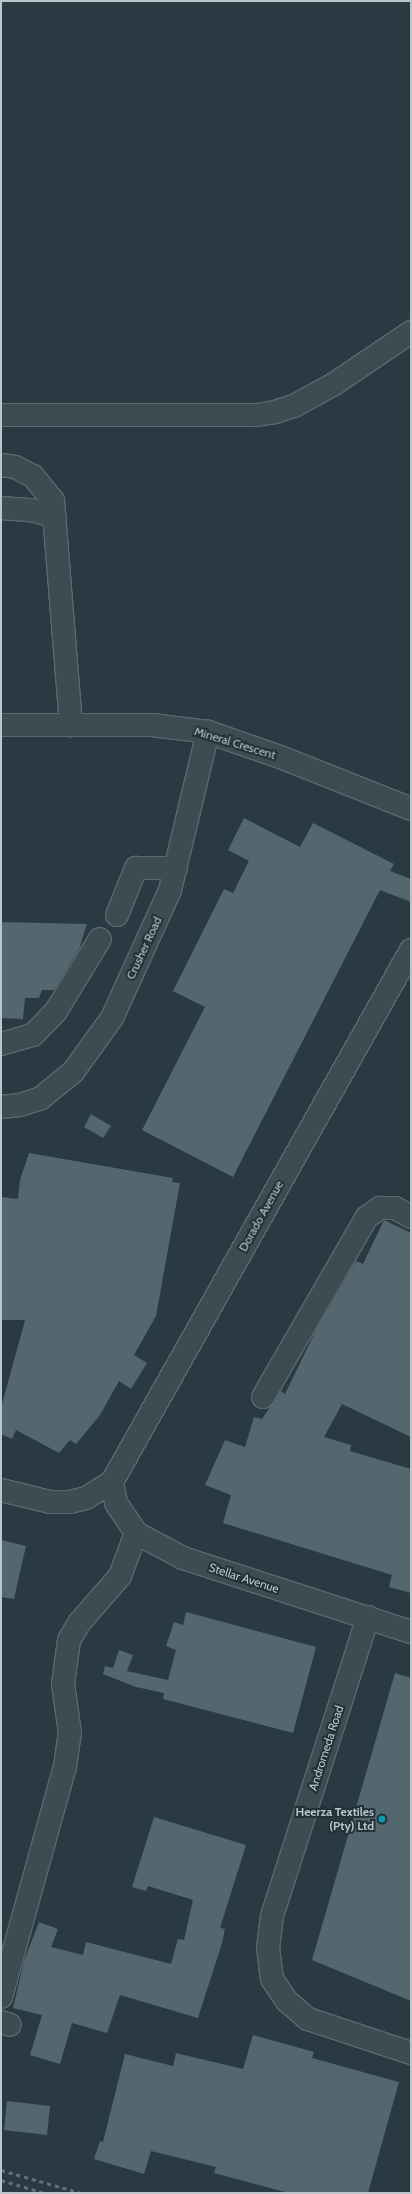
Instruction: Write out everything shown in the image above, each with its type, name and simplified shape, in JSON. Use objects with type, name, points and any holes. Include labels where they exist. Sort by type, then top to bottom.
[{"type":"street","points":[[1,415],[257,415],[275,412],[294,406],[334,384],[411,332]]},
{"type":"street","points":[[1,465],[15,467],[33,476],[50,494],[55,517],[71,725]]},
{"type":"street","points":[[1,508],[32,510],[55,517]]},
{"type":"street","name":"Mineral Crescent","points":[[1,725],[152,725],[208,732],[283,758],[411,809]]},
{"type":"street","name":"Crusher Road","points":[[1,1107],[20,1105],[41,1098],[73,1072],[112,1018],[151,935],[170,890],[208,732]]},
{"type":"street","points":[[117,915],[136,868],[176,868]]},
{"type":"street","points":[[1,1044],[33,1035],[56,1011],[100,939]]},
{"type":"street","name":"Dorado Avenue","points":[[112,1482],[411,950]]},
{"type":"street","points":[[263,1397],[367,1216],[380,1208],[396,1208],[411,1217]]},
{"type":"street","points":[[1,1490],[50,1502],[70,1502],[86,1498],[112,1482]]},
{"type":"street","name":"Stellar Avenue","points":[[112,1482],[116,1504],[136,1534],[183,1558],[411,1632]]},
{"type":"street","points":[[1,1997],[65,1767],[70,1733],[63,1684],[69,1640],[80,1622],[120,1576],[136,1534]]},
{"type":"street","name":"Andromeda Road","points":[[368,1617],[272,1916],[268,1947],[272,1979],[287,2001],[308,2019],[411,2053]]},
{"type":"building","points":[[244,818],[300,847],[313,823],[394,864],[390,871],[411,879],[411,902],[380,890],[233,1177],[142,1130],[205,1007],[173,991],[224,889],[233,893],[249,861],[228,850]]},
{"type":"building","points":[[1,922],[87,924],[79,949],[54,990],[42,990],[39,998],[25,998],[23,1019],[1,1018]]},
{"type":"building","points":[[91,1114],[111,1126],[103,1138],[84,1127]]},
{"type":"building","points":[[29,1153],[173,1178],[172,1182],[180,1183],[156,1316],[134,1355],[147,1363],[131,1389],[119,1381],[100,1415],[76,1444],[70,1440],[59,1453],[16,1430],[12,1439],[1,1434],[1,1408],[25,1320],[2,1320],[1,1197],[18,1199],[20,1180]]},
{"type":"building","points":[[384,1220],[411,1233],[411,1437],[342,1404],[324,1437],[351,1445],[350,1451],[411,1469],[411,1593],[389,1587],[392,1575],[223,1523],[231,1495],[205,1485],[225,1440],[245,1447],[254,1417],[262,1419],[281,1391],[285,1394],[317,1328],[356,1261],[363,1264]]},
{"type":"building","points":[[1,1540],[26,1546],[14,1599],[1,1597]]},
{"type":"building","points":[[186,1612],[316,1647],[293,1733],[163,1699],[164,1693],[136,1687],[103,1674],[105,1666],[113,1668],[119,1650],[133,1655],[127,1671],[168,1680],[176,1650],[166,1646],[174,1622],[183,1625]]},
{"type":"building","name":"Heerza Textiles (Pty) Ltd","points":[[395,1673],[411,1678],[411,2001],[312,1960]]},
{"type":"building","points":[[154,1817],[246,1845],[220,1928],[225,1929],[222,1943],[198,2018],[120,1995],[107,2033],[72,2023],[60,2064],[30,2055],[42,2015],[13,2008],[24,1961],[39,1922],[58,1929],[51,1947],[83,1955],[86,1942],[171,1964],[178,1939],[184,1940],[193,1900],[148,1886],[146,1891],[132,1887]]},
{"type":"building","points":[[253,2035],[314,2052],[312,2058],[399,2082],[368,2193],[289,2193],[214,2173],[216,2167],[151,2151],[144,2174],[94,2159],[100,2141],[103,2142],[125,2054],[173,2066],[176,2053],[243,2069]]},
{"type":"building","points":[[7,2101],[50,2106],[47,2135],[4,2130]]},
{"type":"railway","points":[[1,2170],[81,2193]]},
{"type":"railway","points":[[1,2180],[45,2193]]},
{"type":"place","name":"Heerza Textiles (Pty) Ltd","points":[[382,1819]]}]
